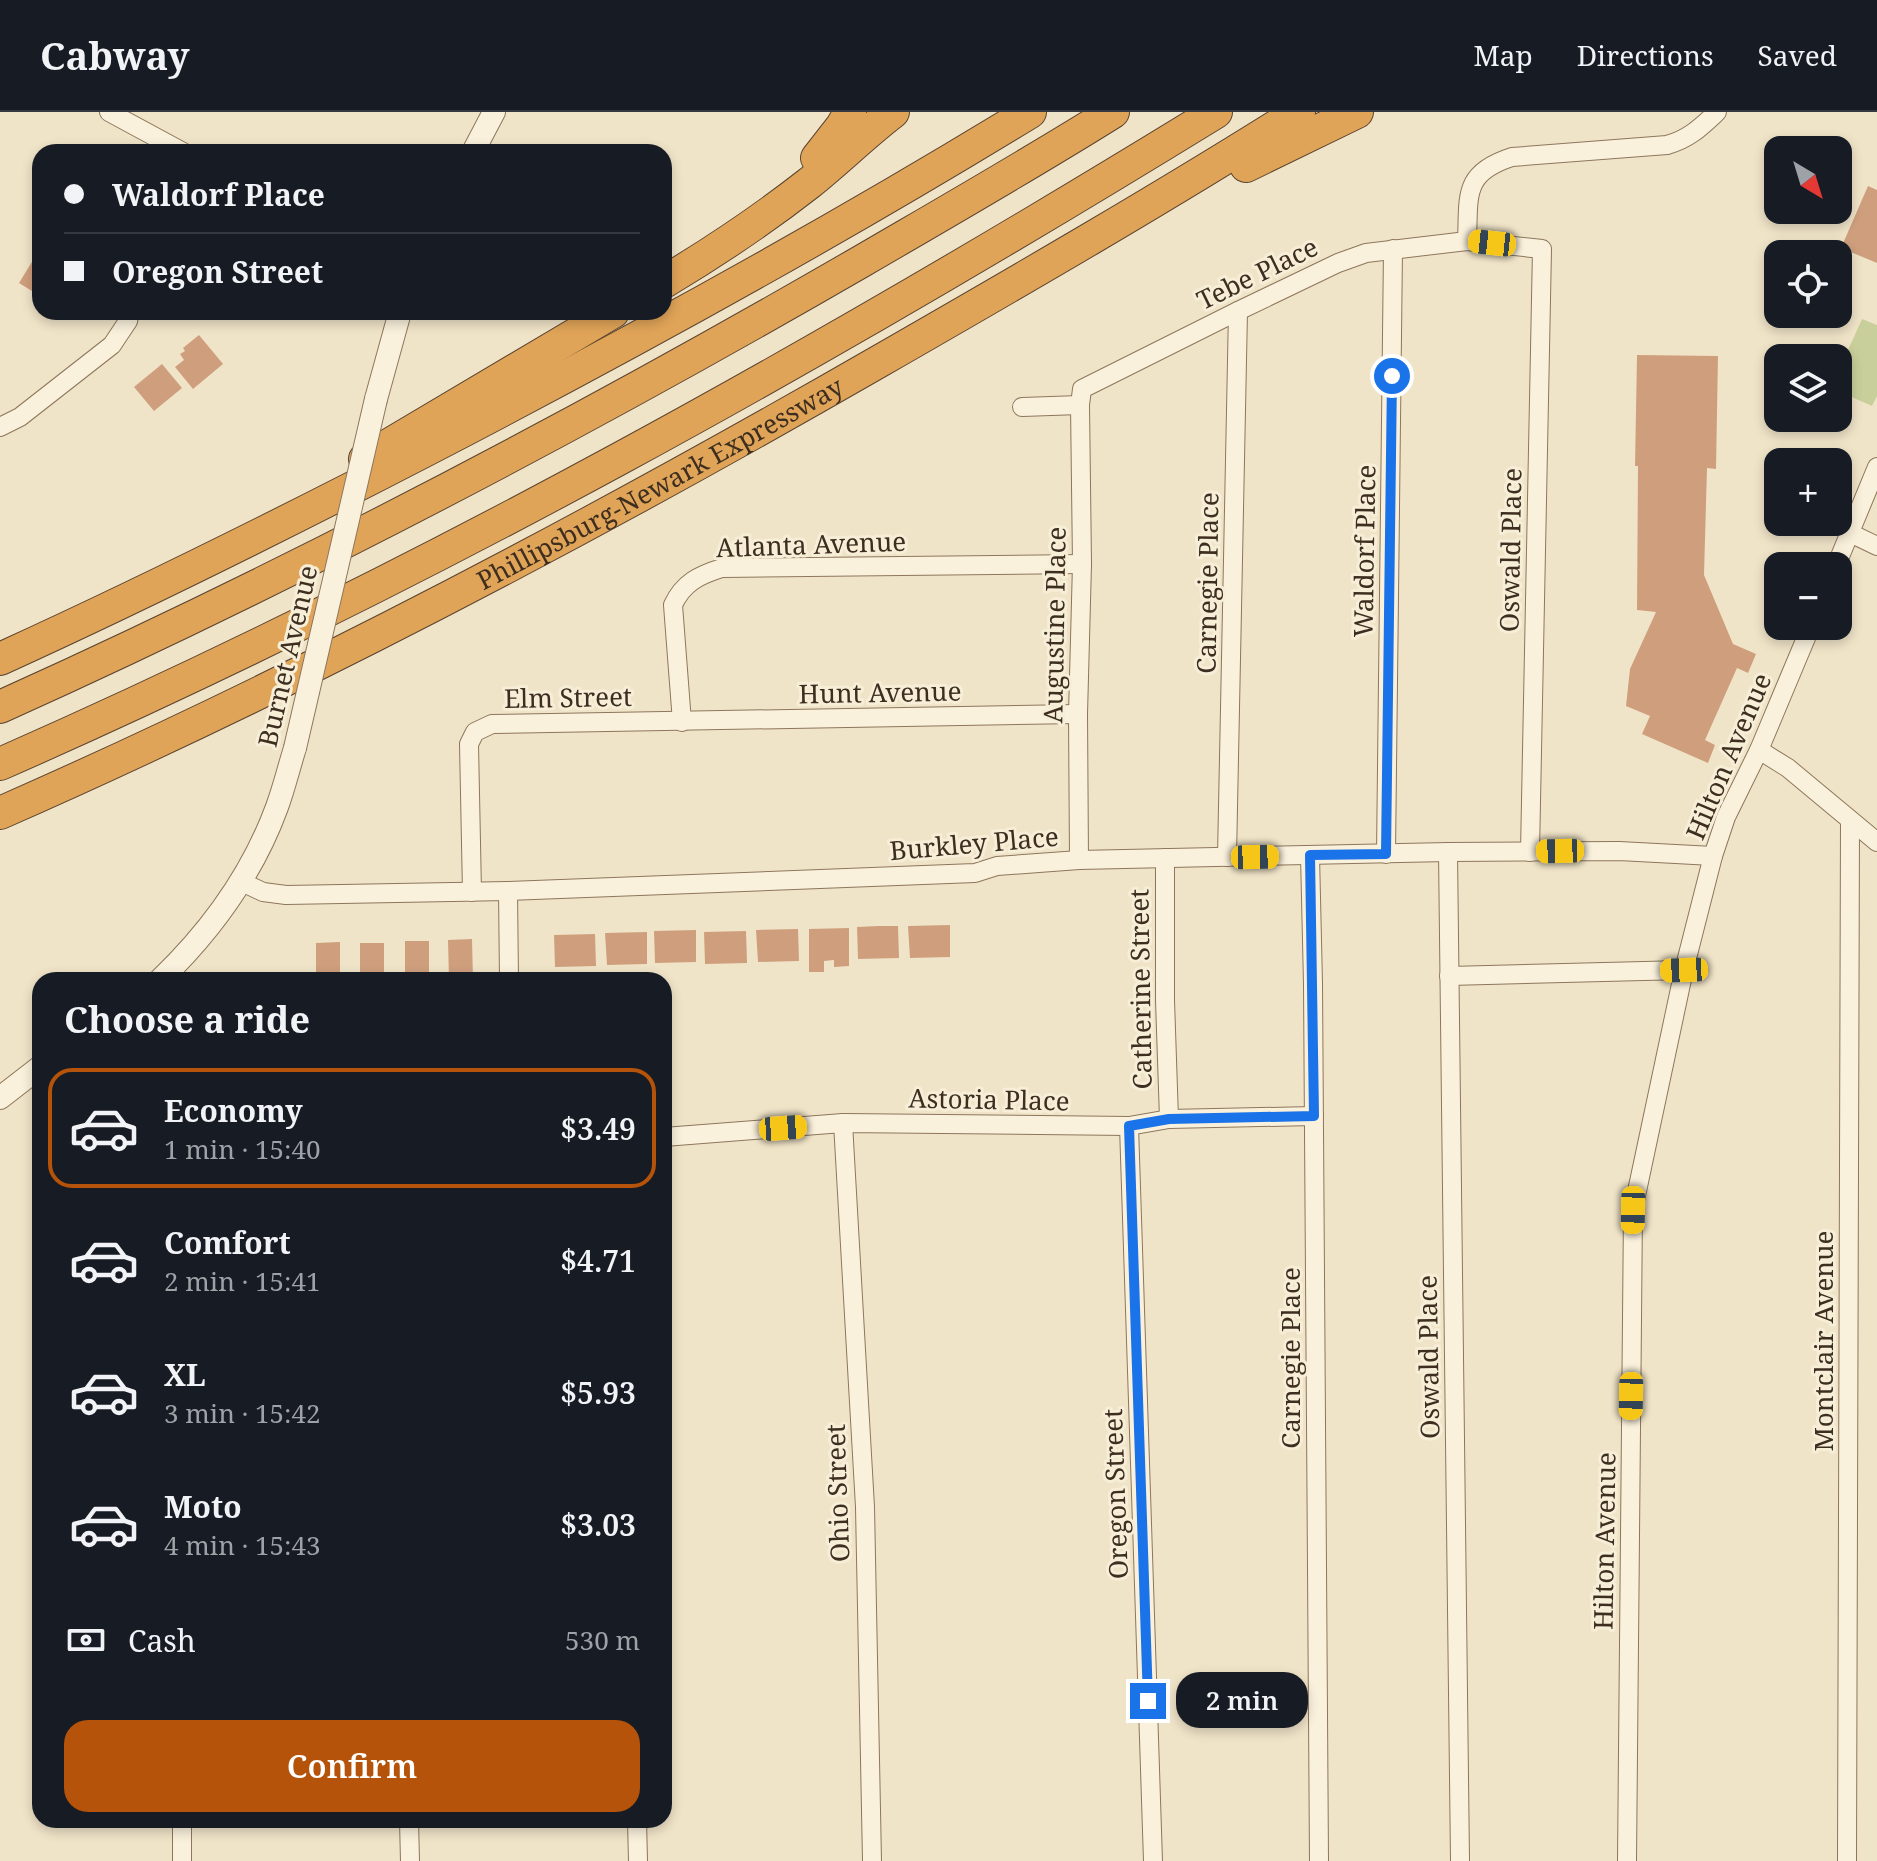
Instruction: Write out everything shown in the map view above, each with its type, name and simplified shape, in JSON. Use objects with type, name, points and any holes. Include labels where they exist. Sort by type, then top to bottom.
[{"type":"highway","points":[[775,209],[834,138],[850,112]]},
{"type":"highway","points":[[672,277],[775,209],[893,112]]},
{"type":"highway","points":[[672,319],[1030,112]]},
{"type":"highway","points":[[0,707],[360,535],[572,423],[775,311],[1113,112]]},
{"type":"highway","name":"Phillipsburg-Newark Expressway","points":[[0,764],[95,723],[289,630],[513,515],[783,367],[1216,112]]},
{"type":"highway","name":"Phillipsburg-Newark Expressway","points":[[0,813],[262,692],[475,584],[772,423],[1087,240],[1299,112]]},
{"type":"highway","points":[[1087,240],[1357,112]]},
{"type":"highway","points":[[232,549],[378,450],[599,320]]},
{"type":"highway","points":[[0,659],[232,549],[671,320]]},
{"type":"street","points":[[109,112],[168,144]]},
{"type":"street","points":[[477,144],[494,112]]},
{"type":"street","points":[[1467,241],[1470,190],[1482,172],[1497,163],[1512,157],[1667,145],[1696,132],[1717,112]]},
{"type":"street","name":"Tebe Place","points":[[1081,397],[1238,311],[1338,263],[1366,253],[1467,241],[1542,249]]},
{"type":"street","name":"Waldorf Place","points":[[1386,854],[1393,249]]},
{"type":"street","name":"Oswald Place","points":[[1530,852],[1542,249]]},
{"type":"street","name":"Carnegie Place","points":[[1227,857],[1238,311]]},
{"type":"street","points":[[0,427],[20,417],[112,345],[128,320]]},
{"type":"street","name":"Burnet Avenue","points":[[168,972],[208,930],[242,882],[264,841],[278,805],[295,748],[376,399],[398,320]]},
{"type":"street","points":[[1022,407],[1081,397]]},
{"type":"street","name":"Augustine Place","points":[[1079,860],[1081,397]]},
{"type":"street","points":[[1852,528],[1877,467]]},
{"type":"street","points":[[1852,534],[1877,546]]},
{"type":"street","name":"Atlanta Avenue","points":[[682,722],[673,605],[685,586],[699,576],[722,568],[1082,564]]},
{"type":"street","name":"Hilton Avenue","points":[[1627,1861],[1633,1210],[1684,970],[1713,856],[1726,817],[1759,750],[1805,640]]},
{"type":"street","name":"Hunt Avenue","points":[[682,722],[1078,714]]},
{"type":"street","name":"Elm Street","points":[[472,892],[469,744],[475,732],[492,724],[682,722]]},
{"type":"street","points":[[1759,750],[1788,768],[1877,842]]},
{"type":"street","name":"Montclair Avenue","points":[[1847,1861],[1850,820]]},
{"type":"street","name":"Burkley Place","points":[[242,882],[263,892],[286,895],[472,892],[975,873],[997,866],[1079,860],[1448,852],[1619,851],[1713,856]]},
{"type":"street","name":"Oswald Place","points":[[1448,852],[1460,1861]]},
{"type":"street","name":"Carnegie Place","points":[[1310,855],[1319,1861]]},
{"type":"street","name":"Catherine Street","points":[[1165,858],[1169,1119]]},
{"type":"street","points":[[508,891],[509,972]]},
{"type":"street","points":[[1449,976],[1684,970]]},
{"type":"street","points":[[0,1098],[32,1073]]},
{"type":"street","name":"Astoria Place","points":[[672,1136],[843,1123],[1129,1126],[1169,1119],[1314,1116]]},
{"type":"street","name":"Ohio Street","points":[[843,1123],[865,1507],[872,1861]]},
{"type":"street","name":"Oregon Street","points":[[1129,1126],[1153,1861]]},
{"type":"street","points":[[182,1828],[182,1861]]},
{"type":"street","points":[[409,1828],[410,1861]]},
{"type":"street","points":[[637,1828],[638,1861]]},
{"type":"green space","points":[[1862,319],[1877,325],[1877,396],[1872,406],[1852,397],[1851,344]]},
{"type":"building","points":[[1868,186],[1877,190],[1877,263],[1852,253],[1852,240],[1844,240]]},
{"type":"building","points":[[32,262],[32,291],[19,283]]},
{"type":"building","points":[[199,335],[223,364],[193,389],[175,367],[184,360],[180,354],[185,351],[183,348]]},
{"type":"building","points":[[1637,355],[1718,356],[1716,469],[1707,468],[1704,575],[1733,644],[1756,654],[1748,673],[1737,668],[1705,740],[1715,745],[1708,763],[1642,734],[1650,716],[1626,706],[1630,669],[1656,612],[1637,610]]},
{"type":"building","points":[[162,364],[182,388],[154,411],[134,387]]},
{"type":"building","points":[[950,925],[950,957],[910,958],[908,926]]},
{"type":"building","points":[[898,926],[899,958],[858,959],[857,927]]},
{"type":"building","points":[[849,928],[849,966],[834,967],[834,960],[824,961],[824,972],[809,972],[809,929]]},
{"type":"building","points":[[798,929],[799,961],[758,962],[756,930]]},
{"type":"building","points":[[696,930],[696,962],[655,963],[654,931]]},
{"type":"building","points":[[746,931],[747,963],[705,964],[704,932]]},
{"type":"building","points":[[647,932],[647,964],[607,965],[605,933]]},
{"type":"building","points":[[595,934],[596,966],[555,967],[554,935]]},
{"type":"building","points":[[472,939],[473,972],[449,972],[448,940]]},
{"type":"building","points":[[405,941],[429,941],[429,972],[405,972]]},
{"type":"building","points":[[340,942],[340,972],[316,972],[316,943]]},
{"type":"building","points":[[360,943],[384,943],[384,972],[360,972]]},
{"type":"route","points":[[1148,1701],[1129,1126],[1169,1119],[1314,1116],[1310,855],[1386,854],[1392,376]]}]
